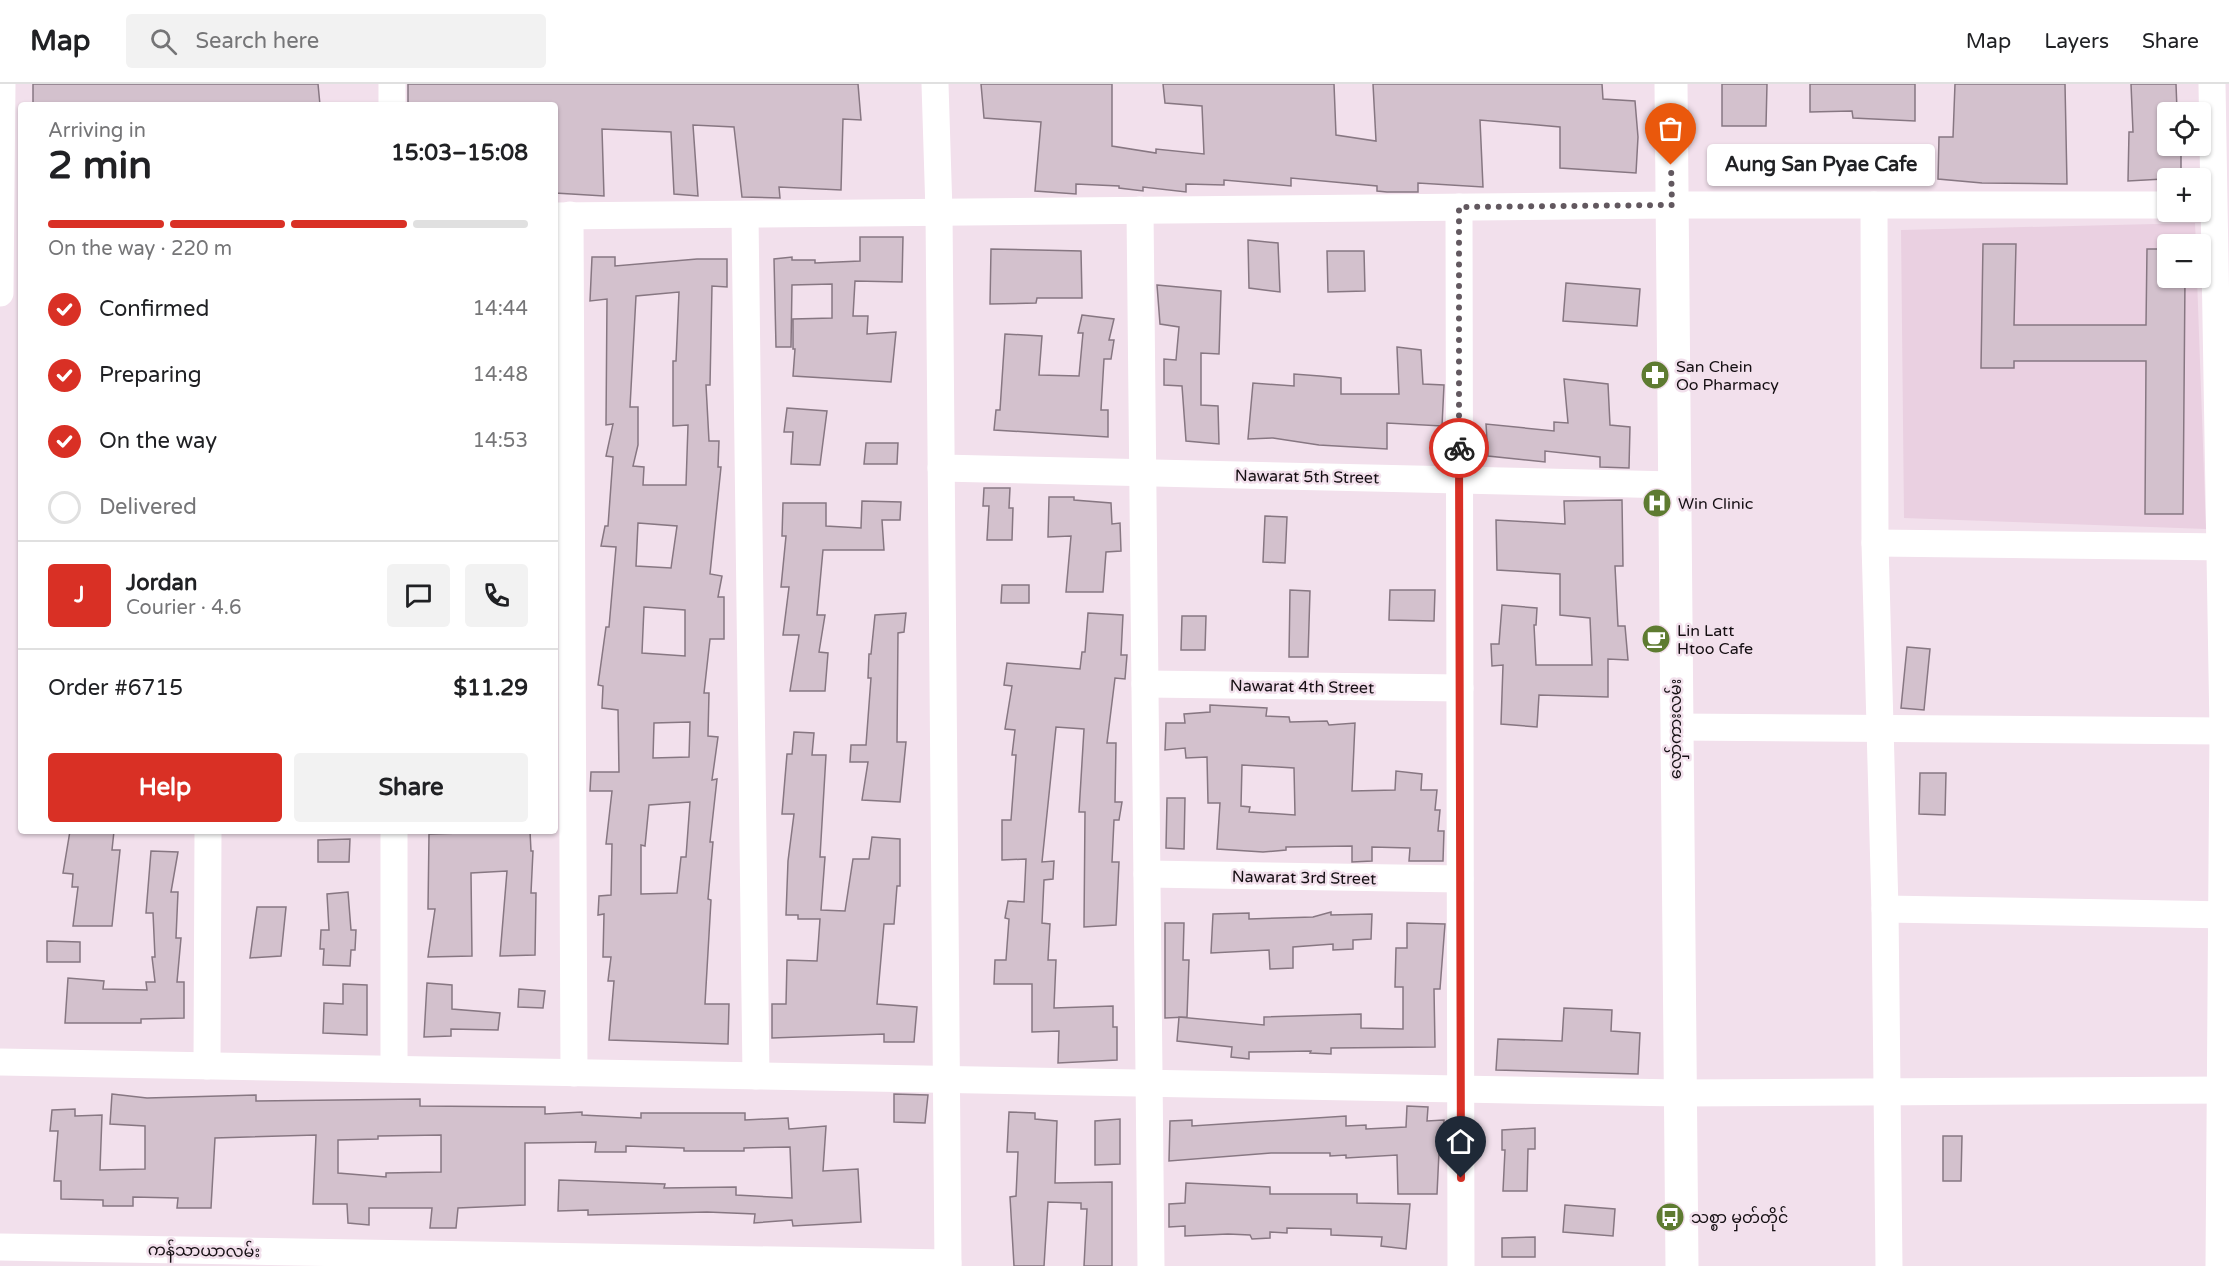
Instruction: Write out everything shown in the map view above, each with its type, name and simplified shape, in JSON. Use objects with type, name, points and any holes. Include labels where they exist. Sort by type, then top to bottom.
[{"type":"main road","name":"လှော်ကားလမ်း","points":[[1671,84],[1675,727],[1682,1266]]},
{"type":"street","points":[[0,293],[2,84]]},
{"type":"street","points":[[392,84],[392,102]]},
{"type":"street","points":[[935,84],[939,212],[948,1264]]},
{"type":"street","points":[[2212,84],[2224,547],[2224,1090],[2218,1266]]},
{"type":"street","points":[[574,1073],[563,215],[1672,205],[2157,205]]},
{"type":"street","points":[[1874,205],[1875,543],[1885,909],[1889,1266]]},
{"type":"street","points":[[1459,207],[1461,1266]]},
{"type":"street","points":[[1140,210],[1151,1266]]},
{"type":"street","points":[[745,215],[756,1076]]},
{"type":"street","points":[[0,221],[18,221]]},
{"type":"street","name":"Nawarat 5th Street","points":[[940,468],[1674,485]]},
{"type":"street","points":[[1875,543],[2224,547]]},
{"type":"street","name":"Nawarat 4th Street","points":[[1145,684],[1460,688]]},
{"type":"street","points":[[1675,727],[2223,731]]},
{"type":"street","points":[[207,1066],[208,834]]},
{"type":"street","points":[[393,834],[394,1070]]},
{"type":"street","name":"Nawarat 3rd Street","points":[[1147,874],[1460,879]]},
{"type":"street","points":[[1885,909],[2225,915]]},
{"type":"street","points":[[0,1062],[1679,1093],[2224,1090]]},
{"type":"street","name":"ကန်သာယာလမ်း","points":[[0,1247],[201,1258],[948,1264]]},
{"type":"shaded area","points":[[2195,223],[2196,234],[2157,234],[2157,288],[2197,288],[2206,529],[1904,518],[1901,230]]},
{"type":"building","points":[[33,84],[318,84],[320,102],[33,102]]},
{"type":"building","points":[[408,84],[858,84],[861,120],[843,119],[841,190],[779,187],[780,198],[742,197],[734,127],[693,125],[698,196],[674,194],[671,132],[602,129],[604,196],[558,193],[558,102],[408,102]]},
{"type":"building","points":[[981,84],[1112,84],[1112,146],[1156,153],[1156,149],[1204,154],[1202,106],[1165,103],[1163,84],[1334,84],[1336,135],[1376,141],[1373,84],[1602,84],[1603,99],[1635,101],[1638,137],[1636,173],[1560,168],[1560,127],[1480,120],[1483,187],[1418,183],[1418,192],[1387,192],[1377,191],[1377,186],[1291,178],[1291,186],[1224,180],[1224,185],[1186,184],[1186,192],[1143,187],[1143,191],[1119,188],[1119,186],[1076,184],[1076,194],[1035,191],[1041,122],[984,118]]},
{"type":"building","points":[[1722,84],[1767,84],[1766,126],[1722,126]]},
{"type":"building","points":[[1810,84],[1915,84],[1915,121],[1853,118],[1852,111],[1810,112]]},
{"type":"building","points":[[1955,84],[2065,84],[2067,184],[1982,183],[1938,179],[1939,137],[1953,137]]},
{"type":"building","points":[[2131,84],[2176,84],[2177,102],[2157,102],[2157,156],[2181,156],[2181,168],[2157,168],[2157,179],[2128,181],[2129,132],[2133,132]]},
{"type":"building","points":[[860,237],[903,237],[902,282],[855,281],[853,316],[868,316],[867,334],[896,332],[891,382],[793,376],[795,349],[793,349],[793,319],[832,318],[832,284],[792,285],[791,347],[776,347],[774,259],[792,257],[792,260],[815,260],[815,263],[860,261]]},
{"type":"building","points":[[1248,240],[1278,243],[1280,292],[1249,288]]},
{"type":"building","points":[[1983,244],[2016,244],[2014,325],[2146,325],[2147,249],[2157,249],[2157,288],[2185,288],[2183,514],[2145,514],[2146,361],[2014,361],[2014,368],[1981,368]]},
{"type":"building","points":[[991,249],[1081,251],[1082,298],[1037,298],[1036,303],[990,304]]},
{"type":"building","points":[[1327,251],[1364,251],[1365,291],[1328,292]]},
{"type":"building","points":[[592,257],[615,257],[615,266],[697,259],[727,259],[727,287],[712,286],[710,385],[706,385],[709,441],[719,441],[718,467],[721,467],[710,574],[722,576],[718,597],[724,597],[724,639],[710,639],[704,693],[709,693],[708,736],[718,737],[712,780],[717,779],[710,842],[713,842],[708,899],[711,900],[705,1004],[729,1004],[728,1044],[609,1040],[614,981],[608,981],[611,957],[603,957],[604,914],[598,915],[599,896],[611,895],[612,844],[606,844],[612,791],[590,791],[591,772],[619,772],[618,710],[602,708],[603,686],[598,685],[606,627],[609,627],[616,547],[601,546],[605,526],[608,526],[613,457],[606,456],[613,424],[606,425],[607,299],[590,301]],"holes":[[[679,292],[676,361],[673,361],[673,426],[688,425],[686,485],[643,485],[644,467],[633,466],[638,445],[638,407],[630,407],[636,296]],[[638,523],[677,526],[671,568],[636,566]],[[644,607],[685,610],[685,656],[642,653]],[[690,722],[689,757],[653,758],[654,723]],[[690,802],[686,857],[681,857],[677,893],[641,894],[641,845],[645,846],[649,805]]]},
{"type":"building","points":[[1566,283],[1640,289],[1637,326],[1563,321]]},
{"type":"building","points":[[1157,285],[1221,291],[1219,354],[1201,353],[1201,405],[1218,406],[1219,444],[1186,441],[1182,386],[1164,385],[1164,359],[1176,360],[1179,327],[1160,324]]},
{"type":"building","points":[[1082,315],[1114,319],[1109,340],[1114,340],[1111,359],[1104,359],[1101,410],[1108,410],[1108,437],[994,430],[996,410],[1000,410],[1005,334],[1042,336],[1039,375],[1079,376],[1083,333],[1078,333]]},
{"type":"building","points":[[1397,347],[1421,350],[1423,384],[1444,385],[1442,426],[1387,423],[1387,449],[1319,445],[1273,438],[1248,439],[1253,383],[1294,386],[1294,374],[1341,378],[1341,394],[1399,394]]},
{"type":"building","points":[[1564,379],[1608,384],[1610,425],[1630,427],[1629,468],[1600,467],[1600,457],[1545,451],[1545,462],[1488,456],[1486,424],[1554,431],[1554,422],[1568,423]]},
{"type":"building","points":[[787,408],[827,411],[820,465],[791,464],[793,432],[784,432]]},
{"type":"building","points":[[866,443],[898,443],[897,464],[864,464]]},
{"type":"building","points":[[984,488],[1010,488],[1009,508],[1013,508],[1012,540],[987,540],[989,506],[983,506]]},
{"type":"building","points":[[1049,497],[1074,497],[1074,500],[1111,503],[1112,524],[1120,523],[1121,551],[1106,552],[1103,592],[1066,592],[1071,536],[1048,537]]},
{"type":"building","points":[[1622,500],[1623,566],[1615,566],[1618,626],[1625,626],[1628,660],[1608,659],[1608,697],[1539,695],[1537,727],[1501,724],[1503,665],[1492,666],[1491,644],[1499,644],[1502,605],[1537,608],[1536,625],[1534,625],[1536,665],[1592,665],[1590,618],[1560,615],[1560,574],[1497,570],[1496,520],[1565,524],[1564,501]]},
{"type":"building","points":[[862,501],[901,502],[900,520],[882,520],[884,550],[823,550],[817,615],[825,615],[819,652],[828,653],[825,691],[790,691],[799,635],[783,635],[789,587],[781,587],[786,536],[782,536],[783,503],[826,503],[826,526],[861,528]]},
{"type":"building","points":[[1265,516],[1287,517],[1285,563],[1263,562]]},
{"type":"building","points":[[1002,585],[1029,585],[1029,603],[1001,603]]},
{"type":"building","points":[[1290,590],[1310,591],[1308,657],[1289,657]]},
{"type":"building","points":[[1390,590],[1435,590],[1434,621],[1389,620]]},
{"type":"building","points":[[906,613],[904,632],[898,633],[897,742],[906,742],[900,802],[862,800],[868,762],[850,762],[851,745],[866,745],[871,678],[868,678],[869,654],[871,654],[875,615]]},
{"type":"building","points":[[1088,613],[1123,615],[1121,655],[1127,655],[1125,679],[1115,678],[1107,743],[1116,743],[1115,802],[1122,802],[1119,820],[1114,820],[1112,862],[1119,862],[1116,925],[1084,927],[1085,812],[1079,812],[1084,729],[1056,727],[1042,862],[1054,861],[1053,879],[1044,880],[1042,923],[1050,924],[1048,960],[1056,960],[1054,1008],[1113,1006],[1113,1027],[1117,1027],[1117,1060],[1058,1063],[1059,1031],[1032,1032],[1032,984],[994,984],[995,960],[1006,960],[1009,919],[1005,918],[1008,901],[1024,902],[1026,859],[1002,860],[1002,820],[1011,820],[1016,755],[1012,755],[1015,730],[1005,729],[1012,686],[1004,685],[1007,663],[1080,669],[1082,652],[1085,652]]},
{"type":"building","points":[[1182,616],[1206,616],[1205,650],[1181,650]]},
{"type":"building","points":[[1907,647],[1930,649],[1924,710],[1901,708]]},
{"type":"building","points":[[1210,705],[1267,708],[1266,716],[1289,717],[1290,722],[1327,721],[1329,725],[1355,723],[1352,791],[1395,790],[1396,771],[1422,774],[1421,790],[1437,790],[1435,810],[1440,810],[1438,831],[1444,831],[1443,861],[1409,861],[1410,848],[1372,847],[1372,861],[1352,862],[1352,846],[1286,847],[1286,850],[1263,852],[1217,849],[1220,803],[1208,803],[1207,757],[1186,758],[1185,748],[1165,750],[1166,723],[1185,723],[1184,714],[1210,712]],"holes":[[[1242,765],[1294,768],[1295,815],[1249,812],[1250,807],[1241,806]]]},
{"type":"building","points":[[794,732],[814,733],[812,755],[826,755],[820,857],[825,857],[821,910],[845,911],[853,859],[869,859],[872,837],[900,839],[900,886],[897,886],[894,924],[884,924],[877,1004],[917,1007],[914,1042],[884,1042],[884,1034],[772,1038],[772,1004],[786,1004],[787,960],[817,961],[820,919],[798,919],[798,915],[786,915],[788,861],[794,814],[782,814],[787,754],[792,754]]},
{"type":"building","points":[[1920,773],[1946,773],[1945,815],[1919,814]]},
{"type":"building","points":[[1167,798],[1185,798],[1184,849],[1166,848]]},
{"type":"building","points":[[70,834],[114,834],[112,850],[120,850],[112,926],[73,926],[78,887],[72,887],[73,874],[63,873]]},
{"type":"building","points":[[429,834],[530,834],[531,851],[533,851],[531,893],[536,893],[535,955],[500,956],[507,871],[471,873],[472,956],[428,957],[435,909],[428,909]]},
{"type":"building","points":[[350,839],[349,862],[318,862],[318,840]]},
{"type":"building","points":[[151,851],[178,852],[171,892],[178,892],[176,938],[181,938],[177,982],[184,982],[184,1018],[141,1019],[141,1023],[65,1023],[68,978],[104,981],[103,989],[147,990],[146,982],[155,982],[152,957],[155,957],[153,913],[146,913]]},
{"type":"building","points":[[348,892],[351,930],[356,930],[355,950],[351,950],[350,966],[323,965],[324,949],[320,949],[321,930],[329,930],[327,894]]},
{"type":"building","points":[[257,907],[286,907],[281,956],[250,958]]},
{"type":"building","points":[[1331,912],[1331,915],[1372,914],[1371,939],[1353,940],[1353,949],[1333,950],[1333,944],[1293,947],[1293,968],[1270,969],[1269,950],[1211,953],[1213,914],[1249,913],[1249,919],[1313,917]]},
{"type":"building","points":[[1165,923],[1184,923],[1183,960],[1189,960],[1187,1017],[1165,1018]]},
{"type":"building","points":[[1407,923],[1445,924],[1440,989],[1434,989],[1435,1047],[1331,1048],[1331,1054],[1310,1053],[1311,1051],[1249,1052],[1249,1059],[1231,1057],[1232,1047],[1177,1041],[1179,1017],[1264,1025],[1264,1017],[1361,1014],[1361,1028],[1403,1029],[1403,987],[1395,987],[1396,948],[1407,948]]},
{"type":"building","points":[[47,941],[80,942],[80,962],[47,962]]},
{"type":"building","points":[[427,983],[452,985],[452,1009],[500,1013],[498,1030],[451,1029],[451,1036],[424,1037]]},
{"type":"building","points":[[343,984],[367,985],[367,1035],[323,1033],[324,1003],[343,1004]]},
{"type":"building","points":[[519,989],[545,991],[543,1008],[518,1007]]},
{"type":"building","points":[[1564,1008],[1612,1010],[1611,1031],[1640,1033],[1638,1074],[1496,1070],[1498,1039],[1562,1041]]},
{"type":"building","points":[[112,1094],[147,1098],[256,1095],[256,1101],[420,1099],[420,1106],[545,1107],[545,1114],[582,1112],[582,1115],[641,1118],[641,1113],[745,1113],[745,1120],[788,1118],[789,1129],[826,1126],[823,1171],[858,1169],[861,1222],[793,1226],[792,1220],[754,1223],[755,1214],[707,1212],[588,1215],[588,1210],[558,1211],[559,1180],[665,1184],[664,1188],[736,1187],[736,1195],[792,1198],[790,1147],[744,1148],[744,1151],[684,1151],[684,1148],[626,1146],[626,1152],[595,1152],[596,1142],[525,1143],[525,1205],[458,1208],[456,1228],[430,1228],[432,1208],[369,1208],[369,1225],[348,1223],[347,1204],[313,1204],[316,1135],[215,1138],[211,1208],[177,1208],[178,1198],[133,1197],[133,1206],[103,1206],[103,1200],[61,1199],[61,1181],[54,1181],[58,1131],[50,1131],[52,1110],[75,1109],[75,1116],[102,1115],[100,1170],[145,1169],[145,1126],[110,1124]],"holes":[[[441,1135],[441,1172],[386,1173],[386,1177],[338,1173],[338,1140],[378,1139],[378,1136]]]},
{"type":"building","points":[[894,1094],[928,1095],[925,1123],[894,1122]]},
{"type":"building","points":[[1407,1106],[1428,1107],[1427,1121],[1444,1120],[1443,1152],[1439,1152],[1437,1194],[1398,1194],[1397,1155],[1346,1158],[1346,1155],[1330,1156],[1330,1153],[1271,1153],[1169,1161],[1170,1121],[1192,1120],[1192,1126],[1346,1116],[1346,1126],[1366,1125],[1366,1129],[1406,1127]]},
{"type":"building","points":[[1009,1112],[1035,1113],[1035,1119],[1057,1121],[1055,1183],[1112,1182],[1112,1266],[1084,1266],[1087,1209],[1081,1209],[1081,1203],[1048,1202],[1044,1266],[1014,1266],[1010,1197],[1016,1196],[1018,1152],[1007,1152]]},
{"type":"building","points":[[1120,1119],[1120,1164],[1095,1165],[1095,1121]]},
{"type":"building","points":[[1535,1128],[1535,1149],[1528,1149],[1527,1191],[1503,1191],[1505,1150],[1502,1150],[1502,1130]]},
{"type":"building","points":[[1943,1136],[1962,1136],[1961,1181],[1943,1181]]},
{"type":"building","points":[[1186,1183],[1270,1187],[1270,1194],[1357,1194],[1357,1203],[1410,1204],[1406,1249],[1381,1246],[1382,1237],[1331,1235],[1331,1229],[1287,1228],[1287,1233],[1270,1232],[1270,1238],[1252,1239],[1250,1235],[1228,1234],[1185,1236],[1185,1226],[1169,1227],[1169,1204],[1185,1203]]},
{"type":"building","points":[[1565,1205],[1615,1209],[1613,1236],[1563,1232]]},
{"type":"building","points":[[1535,1237],[1535,1257],[1502,1257],[1502,1238]]},
{"type":"way so far","points":[[1459,448],[1459,207],[1672,205],[1671,165]]},
{"type":"place","name":"Aung San Pyae Cafe","points":[[1671,165]]},
{"type":"place","name":"San Chein Oo Pharmacy","points":[[1655,375]]},
{"type":"place","name":"Win Clinic","points":[[1657,503]]},
{"type":"place","name":"Lin Latt Htoo Cafe","points":[[1656,639]]},
{"type":"place","name":"သစ္စာ မှတ်တိုင်","points":[[1670,1217]]},
{"type":"route","points":[[1459,448],[1461,1178]]}]
